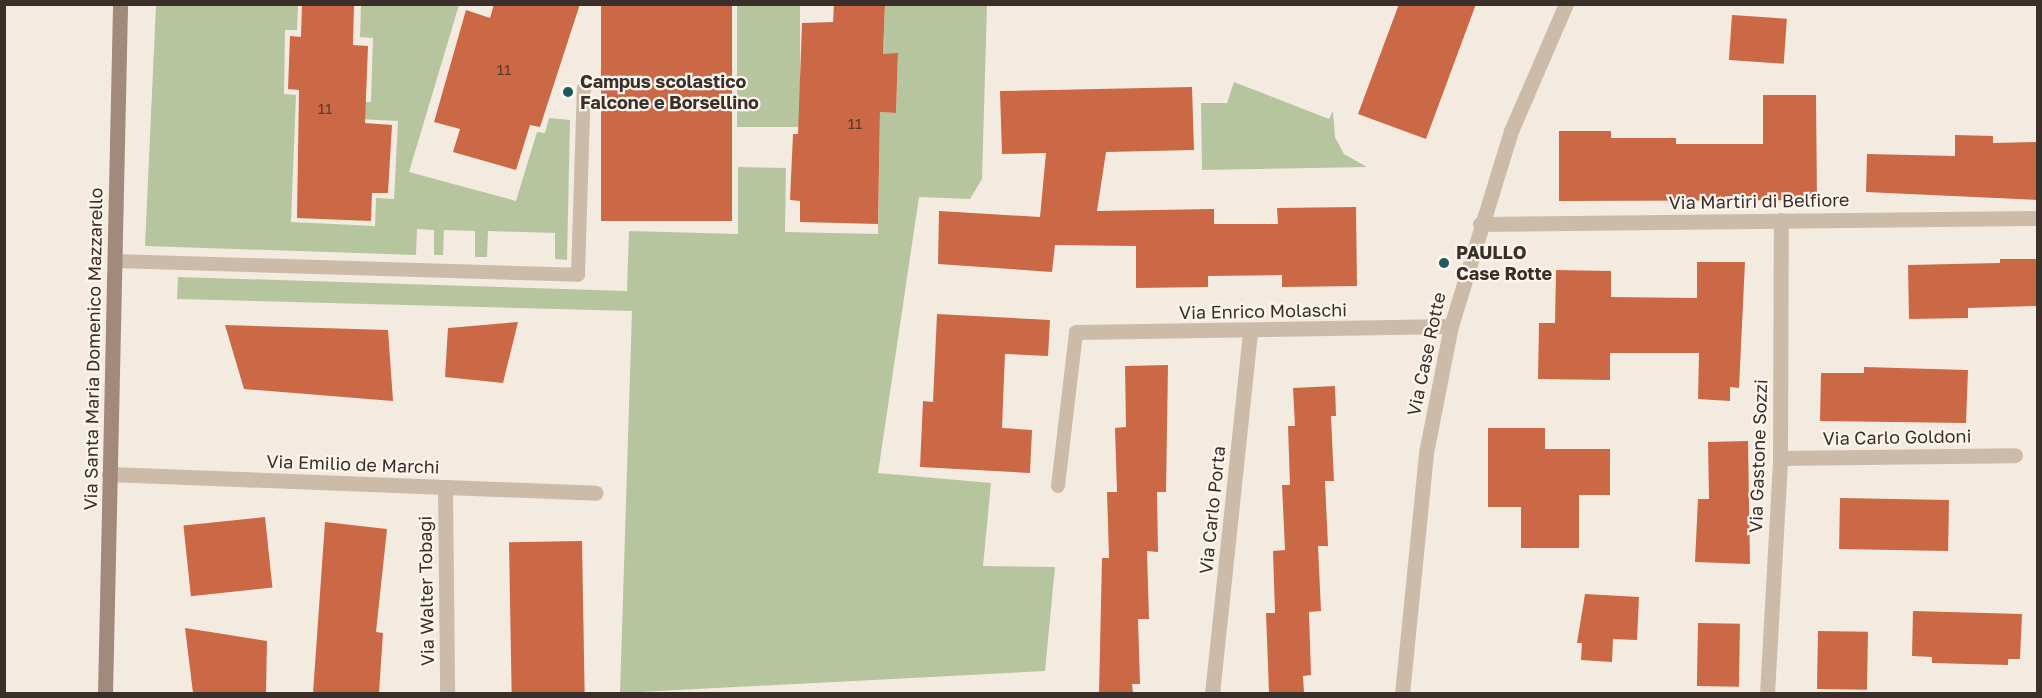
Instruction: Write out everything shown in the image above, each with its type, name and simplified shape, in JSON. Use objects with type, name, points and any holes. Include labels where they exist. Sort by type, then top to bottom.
[{"type":"street","name":"Via Santa Maria Domenico Mazzarello","points":[[105,693],[120,4]]},
{"type":"street","name":"Via Case Rotte","points":[[1402,693],[1426,453],[1451,326],[1480,224],[1511,131],[1566,4]]},
{"type":"street","name":"Via Martiri di Belfiore","points":[[1480,224],[2037,218]]},
{"type":"street","name":"Via Gastone Sozzi","points":[[1767,693],[1780,458],[1781,220]]},
{"type":"street","name":"Via Enrico Molaschi","points":[[1076,332],[1451,326]]},
{"type":"street","name":"Via Carlo Porta","points":[[1212,693],[1250,331]]},
{"type":"street","name":"Via Carlo Goldoni","points":[[1780,458],[2015,455]]},
{"type":"street","name":"Via Emilio de Marchi","points":[[109,474],[596,492]]},
{"type":"street","name":"Via Walter Tobagi","points":[[445,487],[447,693]]},
{"type":"lane","points":[[115,261],[578,274],[584,88]]},
{"type":"lane","points":[[1058,486],[1076,332]]},
{"type":"green space","points":[[156,5],[298,5],[297,30],[285,30],[284,94],[296,95],[291,222],[375,226],[376,198],[394,199],[398,121],[358,119],[358,102],[371,102],[373,38],[360,37],[361,5],[459,5],[409,172],[516,201],[537,132],[545,133],[549,118],[570,120],[567,260],[555,259],[555,233],[488,231],[487,257],[475,257],[475,231],[444,230],[443,255],[434,255],[434,230],[417,229],[416,255],[145,246]]},
{"type":"green space","points":[[737,5],[800,5],[800,127],[737,127]]},
{"type":"green space","points":[[885,5],[987,5],[982,179],[970,199],[919,197],[878,473],[991,483],[983,566],[1055,567],[1045,671],[620,693],[632,311],[177,299],[178,277],[627,291],[629,231],[738,234],[738,167],[786,168],[785,232],[878,234],[880,112],[896,113],[898,54],[883,54]]},
{"type":"green space","points":[[1234,82],[1329,119],[1333,111],[1335,137],[1344,154],[1367,167],[1202,170],[1201,103],[1227,103]]},
{"type":"building","points":[[302,4],[354,4],[353,45],[368,46],[365,123],[392,125],[388,193],[372,193],[371,221],[297,218],[299,90],[288,89],[290,36],[301,37]]},
{"type":"building","points":[[494,4],[580,4],[540,127],[530,125],[516,170],[453,152],[460,129],[434,122],[466,10],[490,18]]},
{"type":"building","points":[[601,4],[732,4],[732,221],[601,221]]},
{"type":"building","points":[[834,4],[885,4],[883,54],[898,53],[896,113],[880,112],[878,224],[800,222],[800,201],[790,200],[793,134],[798,134],[802,23],[833,22]]},
{"type":"building","points":[[1399,4],[1476,4],[1426,139],[1358,114]]},
{"type":"building","points":[[1732,15],[1787,19],[1784,64],[1729,60]]},
{"type":"building","points":[[1192,87],[1194,150],[1106,152],[1097,211],[1214,209],[1214,224],[1278,224],[1277,208],[1356,207],[1357,286],[1282,287],[1282,275],[1208,276],[1208,287],[1136,288],[1136,246],[1055,245],[1052,272],[938,264],[939,211],[1040,217],[1046,153],[1002,154],[1000,91]]},
{"type":"building","points":[[1763,95],[1816,95],[1817,200],[1559,201],[1559,131],[1611,131],[1611,138],[1676,138],[1676,144],[1763,144]]},
{"type":"building","points":[[1955,135],[1993,136],[1993,143],[2037,142],[2037,200],[1866,192],[1867,154],[1955,156]]},
{"type":"building","points":[[2000,259],[2037,259],[2037,306],[1968,308],[1968,318],[1909,319],[1908,265],[2000,263]]},
{"type":"building","points":[[1697,262],[1745,262],[1739,388],[1730,387],[1730,401],[1698,399],[1699,353],[1610,353],[1610,380],[1538,379],[1539,323],[1555,323],[1556,270],[1611,271],[1611,297],[1697,298]]},
{"type":"building","points":[[937,314],[1050,320],[1048,356],[1005,354],[1002,428],[1032,430],[1030,473],[920,467],[923,401],[933,402]]},
{"type":"building","points":[[518,322],[503,383],[445,377],[448,328]]},
{"type":"building","points":[[225,325],[388,330],[393,401],[244,389]]},
{"type":"building","points":[[1168,365],[1166,492],[1157,492],[1158,552],[1147,551],[1149,619],[1138,619],[1140,684],[1132,684],[1133,693],[1099,693],[1102,558],[1109,558],[1107,492],[1117,492],[1115,428],[1126,427],[1125,366]]},
{"type":"building","points":[[1864,367],[1968,370],[1966,423],[1820,421],[1821,373],[1864,373]]},
{"type":"building","points":[[1335,386],[1336,416],[1331,416],[1334,481],[1325,481],[1328,546],[1318,546],[1321,611],[1309,612],[1311,675],[1303,676],[1304,693],[1269,693],[1266,613],[1275,613],[1273,551],[1285,550],[1282,485],[1290,485],[1288,426],[1295,426],[1293,388]]},
{"type":"building","points":[[1488,428],[1545,428],[1545,449],[1610,449],[1610,495],[1579,495],[1579,548],[1521,548],[1521,507],[1488,507]]},
{"type":"building","points":[[1748,441],[1750,564],[1695,562],[1698,499],[1709,499],[1708,442]]},
{"type":"building","points":[[1840,498],[1949,500],[1948,551],[1839,549]]},
{"type":"building","points":[[265,517],[272,588],[191,596],[183,526]]},
{"type":"building","points":[[325,522],[387,529],[376,632],[383,633],[379,693],[313,693]]},
{"type":"building","points":[[582,541],[585,693],[512,694],[509,542]]},
{"type":"building","points":[[1585,594],[1639,597],[1637,640],[1613,639],[1612,662],[1581,660],[1582,643],[1577,643]]},
{"type":"building","points":[[1913,611],[2022,614],[2020,659],[2008,659],[2008,665],[1932,663],[1932,657],[1912,656]]},
{"type":"building","points":[[1698,623],[1740,624],[1739,687],[1697,686]]},
{"type":"building","points":[[185,628],[267,641],[266,693],[193,693]]},
{"type":"building","points":[[1818,631],[1868,632],[1867,690],[1817,689]]},
{"type":"place","name":"Campus scolastico Falcone e Borsellino","points":[[568,92]]},
{"type":"place","name":"PAULLO Case Rotte","points":[[1444,263]]}]
